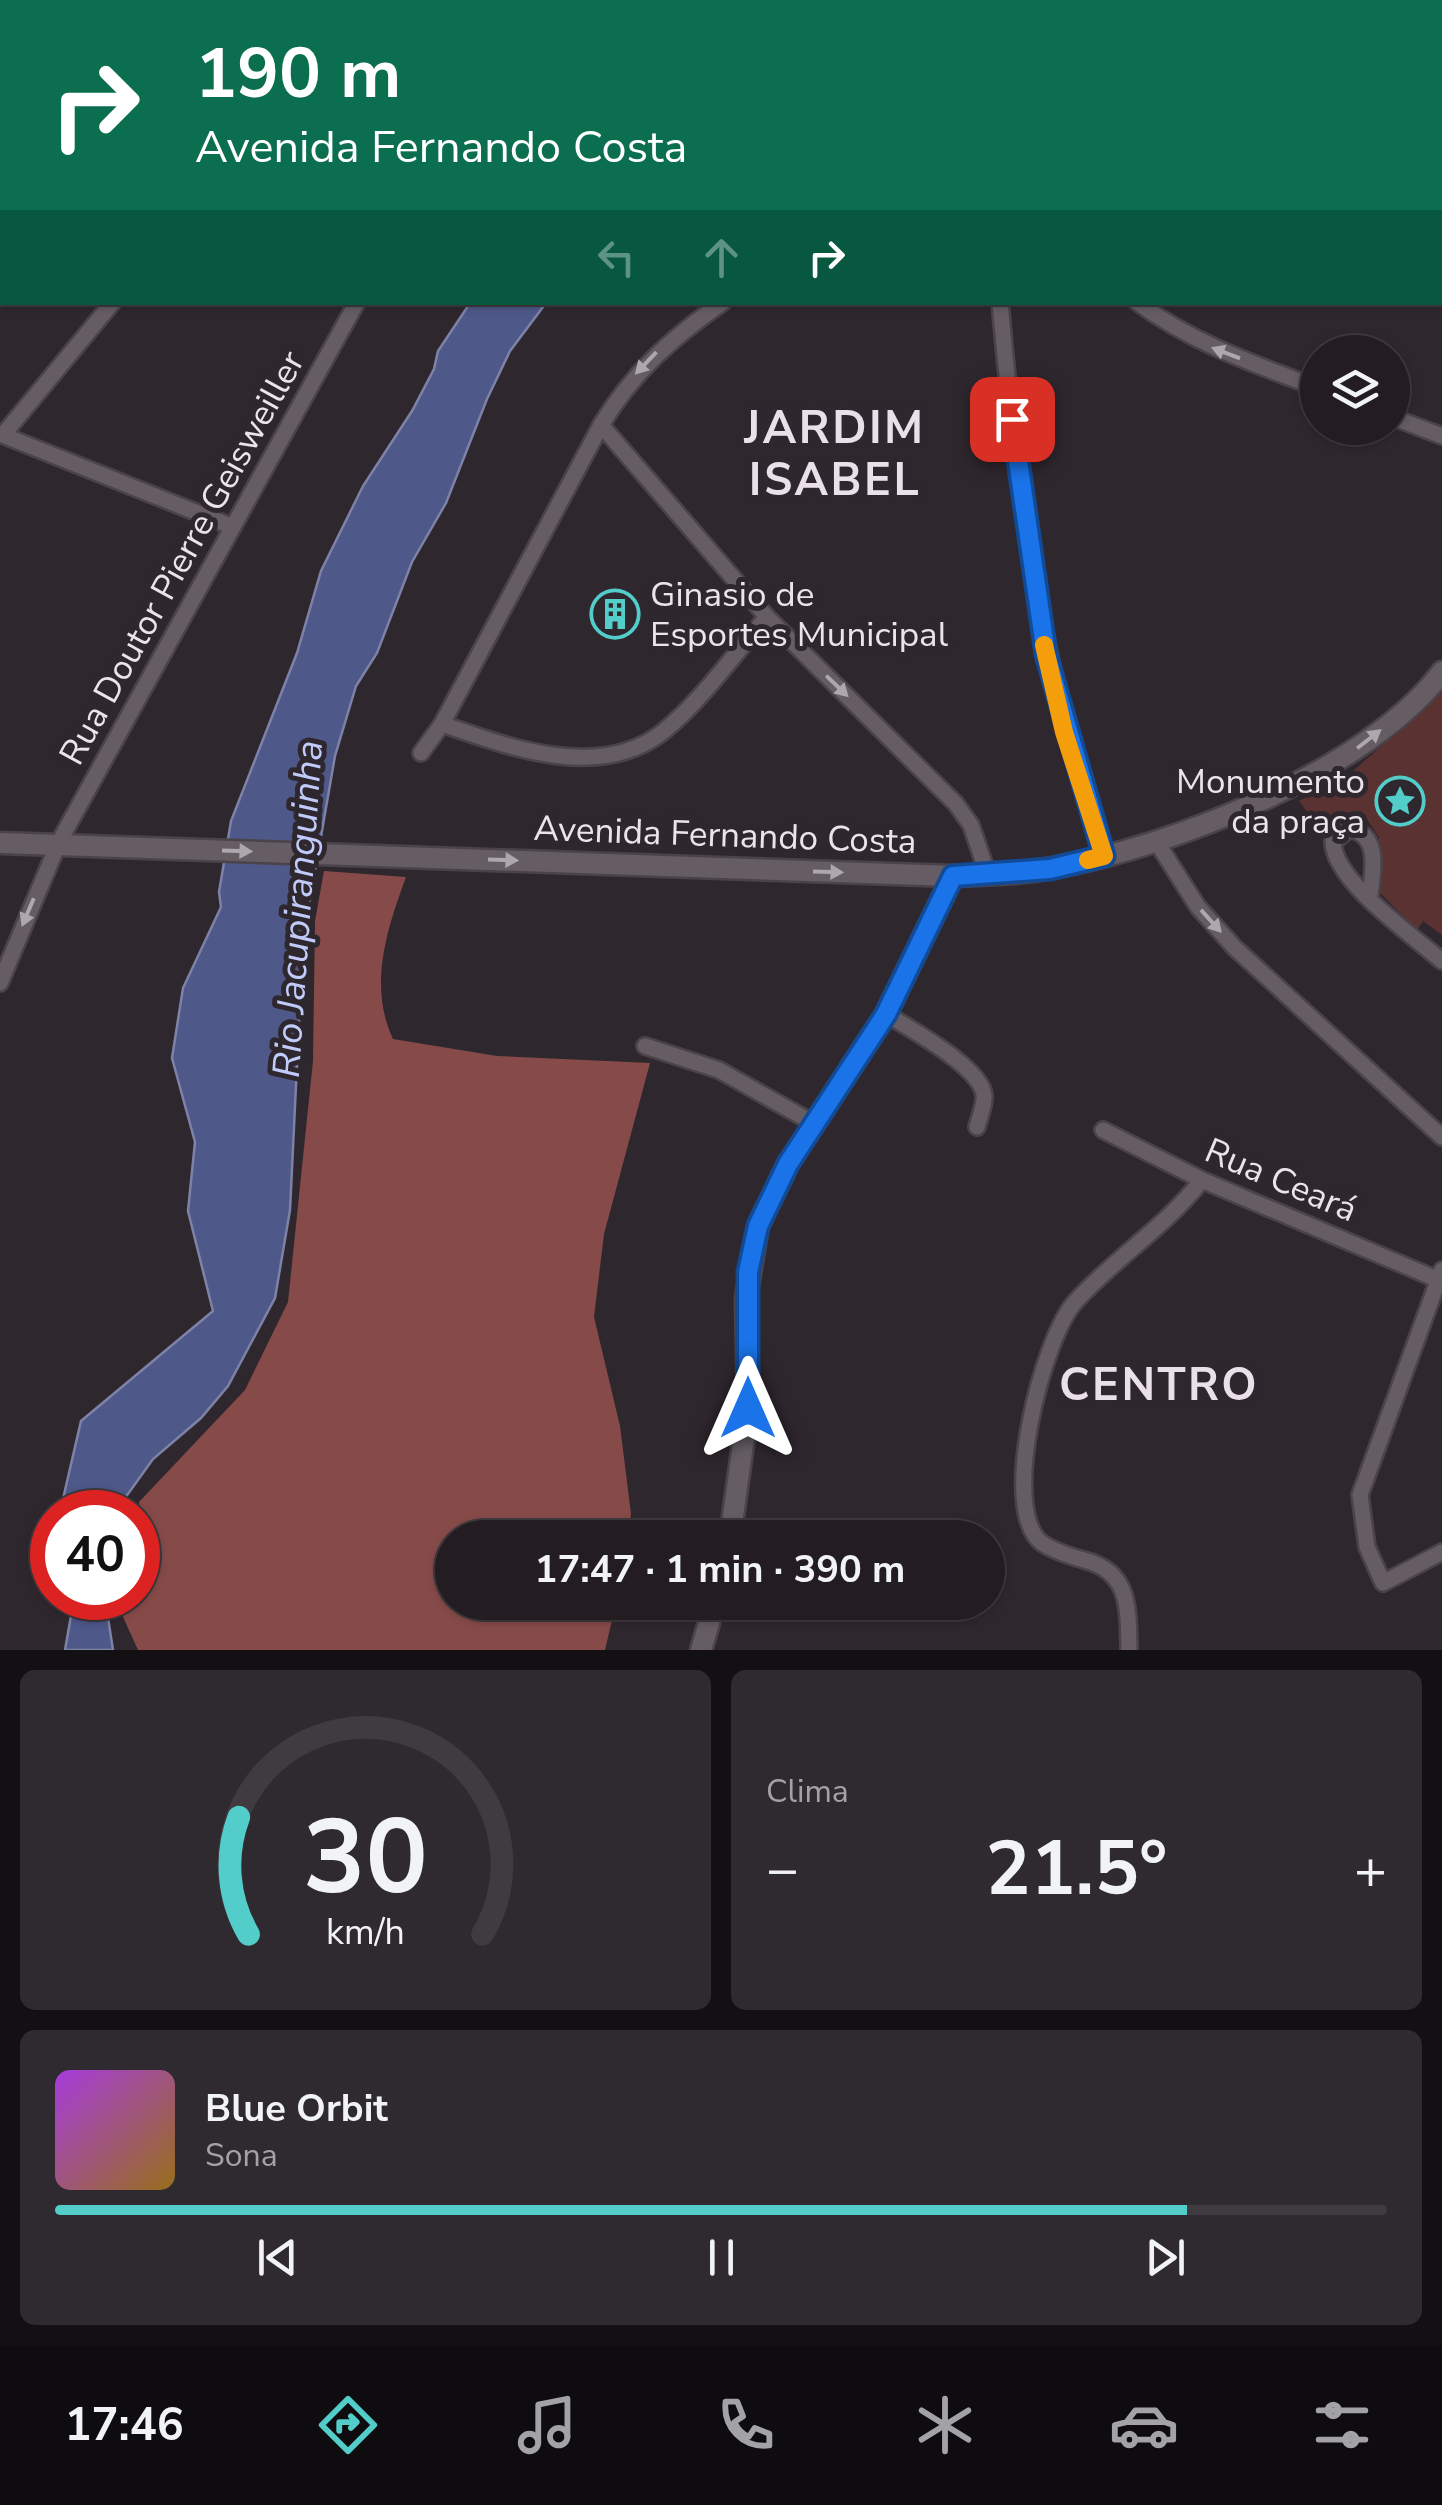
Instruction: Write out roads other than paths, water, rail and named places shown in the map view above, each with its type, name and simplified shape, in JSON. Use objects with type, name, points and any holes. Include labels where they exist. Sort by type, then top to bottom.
[{"type":"street","points":[[110,305],[1,435],[233,527]]},
{"type":"street","name":"Rua Doutor Pierre Geisweiller","points":[[0,984],[59,842],[355,305]]},
{"type":"street","points":[[421,753],[442,724],[626,383],[656,352],[719,305]]},
{"type":"street","points":[[1000,305],[1021,498],[1046,654],[1104,856]]},
{"type":"street","points":[[1141,305],[1172,328],[1209,346],[1300,381]]},
{"type":"street","points":[[601,424],[767,617],[956,804],[971,826],[988,875]]},
{"type":"street","points":[[1410,424],[1442,436]]},
{"type":"street","points":[[442,724],[519,751],[567,756],[641,746],[665,730],[767,617]]},
{"type":"street","name":"Avenida Fernando Costa","points":[[4,841],[139,849],[953,876],[1050,869],[1156,841],[1308,779],[1342,759],[1429,688],[1442,672]]},
{"type":"street","points":[[1156,841],[1198,907],[1235,948],[1442,1137]]},
{"type":"street","points":[[732,1520],[748,1408],[746,1298],[752,1246],[776,1185],[886,1014],[953,876]]},
{"type":"street","points":[[1370,895],[1442,961]]},
{"type":"street","points":[[886,1014],[949,1054],[980,1084],[985,1097],[977,1127]]},
{"type":"street","points":[[645,1046],[719,1070],[814,1124]]},
{"type":"street","name":"Rua Ceará","points":[[1103,1130],[1202,1180],[1440,1275]]},
{"type":"street","points":[[1129,1650],[1127,1594],[1116,1576],[1100,1564],[1040,1542],[1027,1522],[1020,1490],[1043,1371],[1058,1326],[1076,1301],[1172,1218],[1202,1180]]},
{"type":"street","points":[[1440,1275],[1360,1495],[1360,1520],[1383,1583],[1442,1552]]},
{"type":"street","points":[[701,1650],[710,1620]]},
{"type":"water","name":"Rio Jacupiranguinha","points":[[469,305],[544,305],[510,351],[487,399],[446,503],[412,562],[377,653],[356,686],[335,756],[303,940],[290,1210],[275,1298],[228,1386],[201,1418],[153,1459],[131,1490],[65,1490],[81,1421],[213,1311],[188,1211],[195,1142],[172,1058],[183,988],[221,907],[219,892],[231,821],[297,653],[321,571],[363,486],[434,369],[438,351]]},
{"type":"water","points":[[70,1620],[108,1620],[113,1650],[65,1650]]},
{"type":"place","name":"Ginasio de Esportes Municipal","points":[[615,614]]},
{"type":"place","name":"Monumento da praça","points":[[1400,801]]},
{"type":"district","name":"JARDIM ISABEL","points":[[835,454]]},
{"type":"district","name":"CENTRO","points":[[1159,1385]]}]
